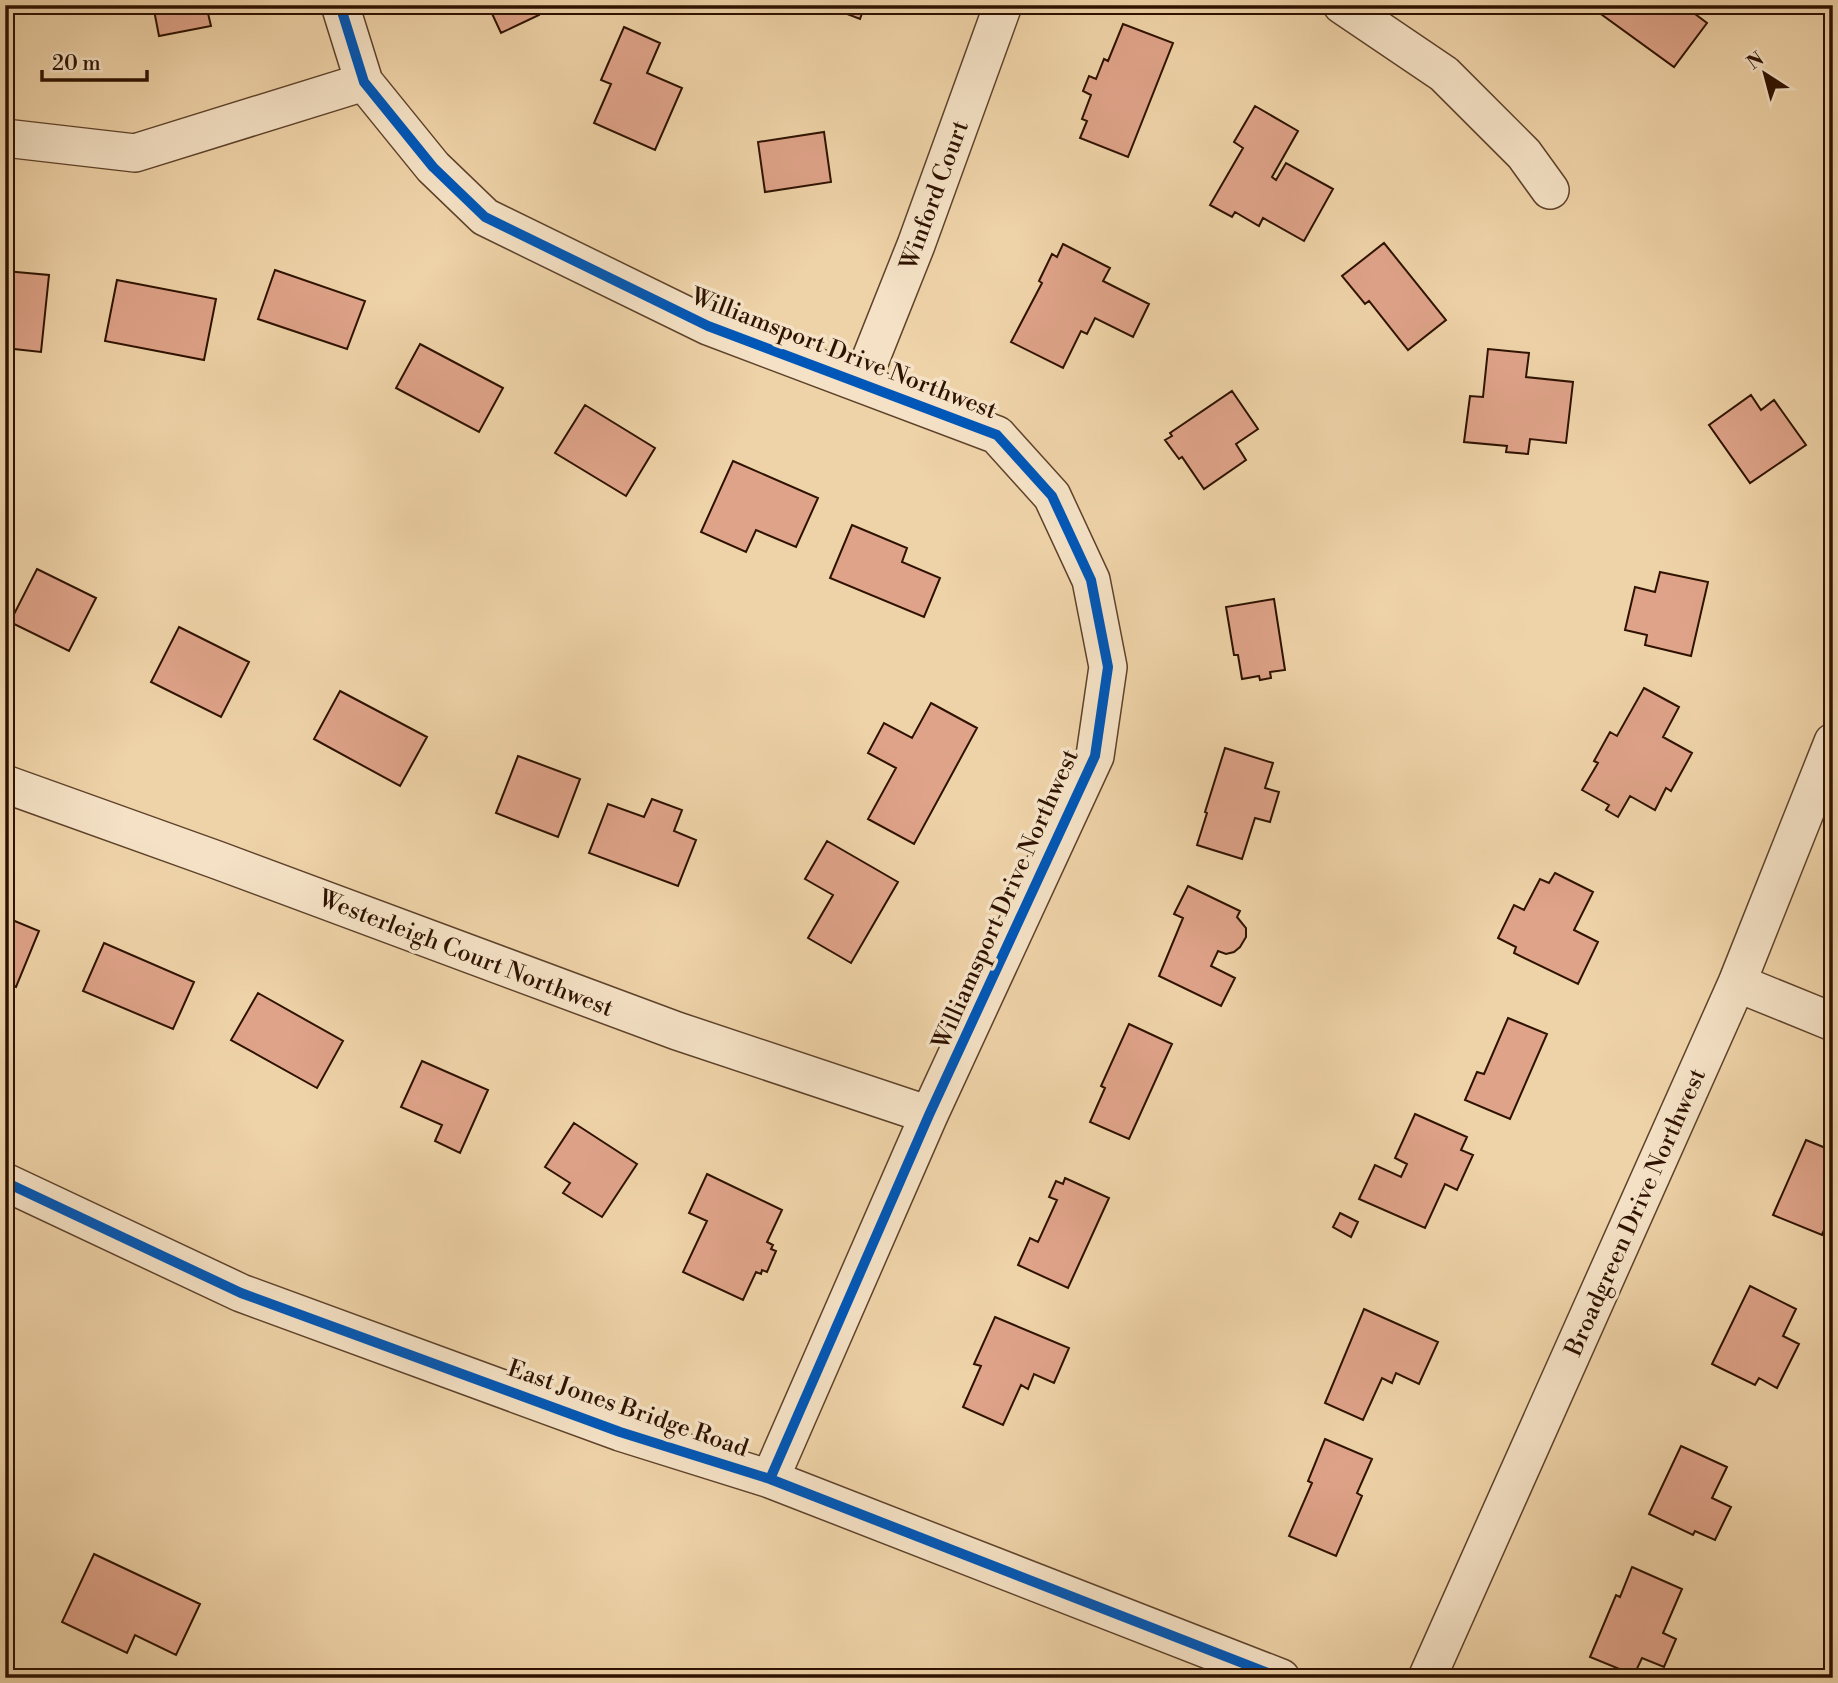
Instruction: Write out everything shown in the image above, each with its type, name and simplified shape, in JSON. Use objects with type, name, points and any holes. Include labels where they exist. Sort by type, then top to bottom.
[{"type":"street","name":"Williamsport Drive Northwest","points":[[340,5],[364,82],[433,167],[485,217],[708,326],[998,435],[1052,496],[1091,580],[1108,667],[1095,756],[929,1115],[770,1479]]},
{"type":"street","name":"Winford Court","points":[[861,383],[916,245],[1003,5]]},
{"type":"street","points":[[1342,5],[1444,74],[1524,154],[1550,190]]},
{"type":"street","points":[[5,138],[135,153],[364,82]]},
{"type":"street","name":"Broadgreen Drive Northwest","points":[[1427,1678],[1737,983],[1833,742]]},
{"type":"street","name":"Westerleigh Court Northwest","points":[[5,785],[217,860],[677,1031],[929,1115]]},
{"type":"street","points":[[1737,983],[1833,1022]]},
{"type":"street","name":"East Jones Bridge Road","points":[[5,1182],[241,1293],[620,1432],[770,1479],[1281,1678]]},
{"type":"building","points":[[153,5],[206,5],[211,26],[159,36]]},
{"type":"building","points":[[488,5],[535,5],[539,15],[501,33]]},
{"type":"building","points":[[824,5],[865,5],[860,19]]},
{"type":"building","points":[[1597,5],[1683,5],[1707,23],[1674,67],[1594,9]]},
{"type":"building","points":[[1123,24],[1173,43],[1128,157],[1080,138],[1087,121],[1082,119],[1091,95],[1083,91],[1089,76],[1096,79],[1104,59],[1108,61]]},
{"type":"building","points":[[624,27],[660,43],[647,73],[682,88],[655,150],[594,123],[611,84],[601,80]]},
{"type":"building","points":[[1255,106],[1298,131],[1272,177],[1276,180],[1286,163],[1333,189],[1304,241],[1263,218],[1259,226],[1235,212],[1232,217],[1210,205],[1243,148],[1234,142]]},
{"type":"building","points":[[824,132],[831,182],[765,192],[758,142]]},
{"type":"building","points":[[1384,243],[1446,320],[1408,350],[1369,301],[1365,304],[1342,276]]},
{"type":"building","points":[[1063,244],[1110,268],[1103,281],[1149,304],[1133,337],[1095,318],[1087,334],[1081,331],[1063,368],[1011,342],[1042,283],[1039,281],[1052,254],[1057,257]]},
{"type":"building","points":[[275,270],[365,301],[347,349],[258,319]]},
{"type":"building","points":[[5,271],[49,275],[41,352],[5,348]]},
{"type":"building","points":[[117,280],[216,299],[204,360],[105,341]]},
{"type":"building","points":[[420,344],[503,388],[479,432],[396,388]]},
{"type":"building","points":[[1488,349],[1529,353],[1526,377],[1573,382],[1566,443],[1530,439],[1528,454],[1506,452],[1507,446],[1464,442],[1470,396],[1483,397]]},
{"type":"building","points":[[1232,391],[1258,429],[1236,444],[1246,460],[1204,489],[1182,457],[1179,459],[1165,440],[1172,436],[1170,433]]},
{"type":"building","points":[[1751,395],[1761,410],[1774,400],[1806,445],[1750,483],[1709,425]]},
{"type":"building","points":[[585,405],[655,448],[626,496],[555,453]]},
{"type":"building","points":[[733,461],[818,498],[796,547],[756,530],[746,552],[701,532]]},
{"type":"building","points":[[852,525],[907,548],[902,562],[940,578],[924,617],[830,578]]},
{"type":"building","points":[[37,569],[96,598],[69,651],[10,622]]},
{"type":"building","points":[[1660,572],[1708,582],[1691,656],[1645,645],[1647,635],[1625,630],[1635,587],[1655,592]]},
{"type":"building","points":[[1274,599],[1285,670],[1270,672],[1271,678],[1260,680],[1259,676],[1242,679],[1238,655],[1234,655],[1226,607]]},
{"type":"building","points":[[179,627],[249,662],[221,717],[151,682]]},
{"type":"building","points":[[1644,688],[1679,707],[1663,737],[1692,753],[1671,791],[1666,788],[1655,810],[1630,796],[1618,817],[1606,810],[1609,805],[1582,790],[1598,763],[1594,761],[1610,732],[1617,736]]},
{"type":"building","points":[[340,691],[427,737],[400,786],[314,739]]},
{"type":"building","points":[[931,703],[977,728],[914,844],[868,819],[896,768],[868,753],[884,723],[912,738]]},
{"type":"building","points":[[1225,748],[1273,763],[1265,788],[1279,792],[1270,822],[1255,818],[1242,859],[1197,845]]},
{"type":"building","points":[[518,756],[580,779],[558,837],[496,813]]},
{"type":"building","points":[[652,799],[682,810],[674,831],[696,840],[678,886],[589,853],[608,804],[644,817]]},
{"type":"building","points":[[827,841],[898,882],[851,963],[808,938],[833,895],[805,879]]},
{"type":"building","points":[[1555,873],[1593,892],[1574,930],[1598,942],[1578,984],[1514,953],[1516,947],[1498,938],[1514,905],[1524,910],[1540,879],[1549,883]]},
{"type":"building","points":[[1188,886],[1240,911],[1237,917],[1246,928],[1246,937],[1240,947],[1226,954],[1218,951],[1211,966],[1235,978],[1221,1006],[1159,976],[1183,918],[1174,914]]},
{"type":"building","points":[[5,917],[39,931],[16,987],[5,983]]},
{"type":"building","points":[[104,943],[194,982],[173,1029],[83,991]]},
{"type":"building","points":[[258,993],[343,1041],[317,1088],[231,1040]]},
{"type":"building","points":[[1508,1018],[1547,1034],[1510,1119],[1465,1100],[1477,1072],[1484,1074]]},
{"type":"building","points":[[1129,1024],[1172,1044],[1129,1139],[1090,1122],[1105,1088],[1101,1086]]},
{"type":"building","points":[[422,1061],[488,1090],[460,1153],[435,1141],[442,1125],[401,1107]]},
{"type":"building","points":[[1415,1114],[1467,1137],[1461,1150],[1473,1155],[1457,1190],[1445,1184],[1425,1228],[1359,1199],[1375,1165],[1401,1177],[1407,1164],[1395,1158]]},
{"type":"building","points":[[574,1123],[637,1164],[602,1217],[563,1193],[570,1183],[545,1167]]},
{"type":"building","points":[[1806,1140],[1833,1151],[1833,1225],[1827,1223],[1822,1235],[1773,1215]]},
{"type":"building","points":[[707,1174],[782,1210],[767,1242],[773,1245],[771,1249],[776,1251],[767,1272],[756,1272],[743,1300],[683,1272],[707,1221],[689,1213]]},
{"type":"building","points":[[1065,1178],[1109,1198],[1068,1288],[1018,1265],[1030,1238],[1038,1242],[1057,1200],[1049,1197],[1056,1181],[1063,1184]]},
{"type":"building","points":[[1340,1213],[1358,1222],[1351,1237],[1333,1227]]},
{"type":"building","points":[[1750,1286],[1796,1309],[1783,1336],[1799,1344],[1777,1388],[1759,1378],[1755,1385],[1712,1364]]},
{"type":"building","points":[[1364,1309],[1438,1342],[1419,1384],[1396,1373],[1392,1383],[1382,1378],[1363,1420],[1325,1403]]},
{"type":"building","points":[[995,1317],[1069,1348],[1054,1383],[1034,1374],[1028,1389],[1021,1385],[1003,1425],[963,1407],[981,1366],[974,1364]]},
{"type":"building","points":[[1325,1439],[1372,1459],[1357,1493],[1362,1496],[1336,1556],[1289,1536],[1312,1483],[1308,1481]]},
{"type":"building","points":[[1681,1446],[1727,1467],[1712,1498],[1731,1507],[1715,1540],[1695,1531],[1693,1535],[1649,1514]]},
{"type":"building","points":[[94,1554],[200,1604],[176,1655],[135,1635],[127,1653],[62,1622]]},
{"type":"building","points":[[1632,1567],[1682,1589],[1663,1633],[1676,1639],[1664,1667],[1642,1658],[1634,1675],[1590,1657],[1616,1595],[1620,1597]]},
{"type":"cycle path","points":[[340,5],[364,82],[433,167],[485,217],[708,326],[997,435],[1052,496],[1091,580],[1108,667],[1095,756],[929,1115],[770,1479]]},
{"type":"cycle path","points":[[5,1182],[241,1293],[620,1432],[770,1479],[1281,1678]]}]
